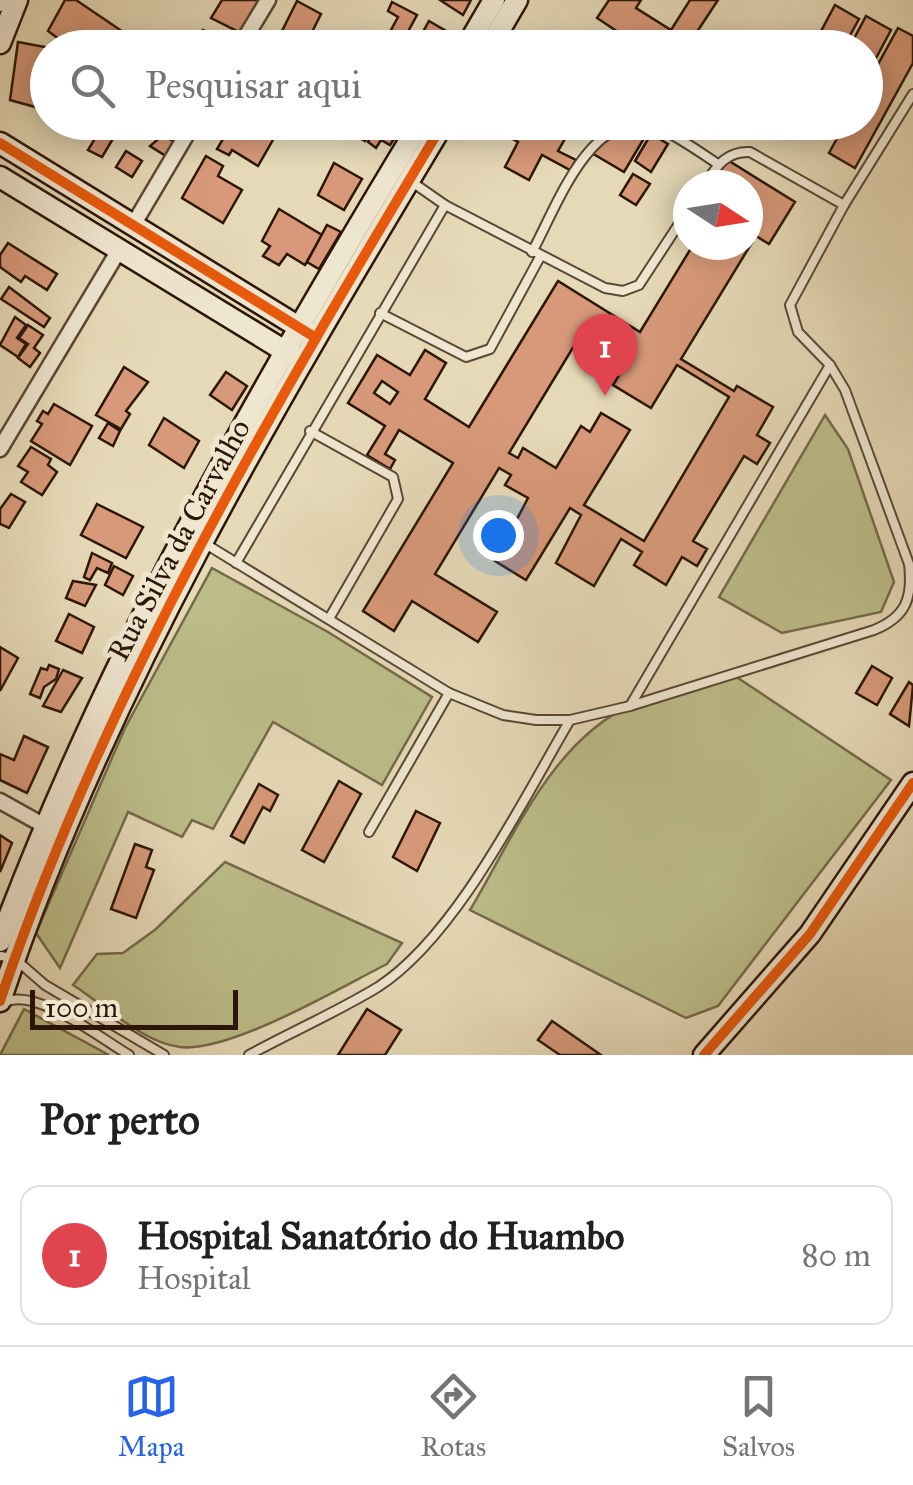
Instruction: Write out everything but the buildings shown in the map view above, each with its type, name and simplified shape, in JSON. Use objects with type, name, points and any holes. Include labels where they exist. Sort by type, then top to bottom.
[{"type":"street","points":[[0,43],[18,0]]},
{"type":"street","points":[[250,30],[268,0]]},
{"type":"street","points":[[476,30],[494,0]]},
{"type":"street","points":[[500,30],[517,0]]},
{"type":"street","points":[[132,228],[183,140]]},
{"type":"street","name":"Rua Silva da Carvalho","points":[[400,175],[413,140]]},
{"type":"street","name":"Rua Silva da Carvalho","points":[[0,941],[104,716],[146,604],[182,532],[294,357],[400,175],[429,140]]},
{"type":"street","points":[[0,142],[132,228],[308,333]]},
{"type":"street","points":[[0,177],[294,357]]},
{"type":"street","points":[[0,449],[118,250]]},
{"type":"street","name":"Rua Silva da Carvalho","points":[[104,716],[164,615],[294,357]]},
{"type":"street","points":[[146,604],[164,615]]},
{"type":"street","points":[[704,1055],[810,934],[913,782]]},
{"type":"street","points":[[0,802],[52,830]]},
{"type":"street","name":"Rua Silva da Carvalho","points":[[0,1003],[7,957],[52,830]]},
{"type":"lane","points":[[182,532],[330,617],[448,692],[503,715],[570,720],[630,706],[894,622],[910,606],[912,586],[905,552],[845,390],[830,364],[798,332],[790,305],[844,205],[913,94]]},
{"type":"lane","points":[[380,314],[466,356],[478,356],[490,349],[589,149],[600,140]]},
{"type":"lane","points":[[680,140],[718,164]]},
{"type":"lane","points":[[714,170],[735,152],[750,152],[844,205]]},
{"type":"lane","points":[[400,175],[445,204],[605,288],[623,291],[639,285],[673,233]]},
{"type":"lane","points":[[236,563],[445,204]]},
{"type":"lane","points":[[630,706],[830,364]]},
{"type":"lane","points":[[310,431],[393,477],[398,488],[398,498],[330,617]]},
{"type":"lane","points":[[369,832],[448,692]]},
{"type":"lane","points":[[249,1055],[379,986],[414,958],[450,917],[570,720]]},
{"type":"lane","points":[[7,957],[45,985],[164,1055]]},
{"type":"lane","points":[[0,1003],[14,997],[34,999],[129,1055]]},
{"type":"green space","points":[[825,415],[848,449],[894,582],[881,612],[782,633],[719,597]]},
{"type":"green space","points":[[212,568],[328,632],[432,697],[382,785],[273,722],[213,829],[192,820],[182,837],[128,812],[60,968],[36,933],[125,728]]},
{"type":"green space","points":[[732,674],[891,780],[718,1006],[686,1018],[470,910],[536,796],[577,744],[629,706]]},
{"type":"green space","points":[[225,862],[402,943],[387,964],[314,1002],[255,1030],[201,1046],[180,1047],[152,1038],[73,985],[97,954],[123,953],[156,929]]},
{"type":"green space","points":[[24,1009],[109,1055],[0,1055]]},
{"type":"cycle path","points":[[0,1001],[42,885],[142,660],[257,442],[433,140]]},
{"type":"cycle path","points":[[0,143],[316,338]]},
{"type":"cycle path","points":[[704,1055],[810,934],[913,783]]},
{"type":"place","name":"Hospital Sanatório do Huambo","points":[[605,396]]}]
